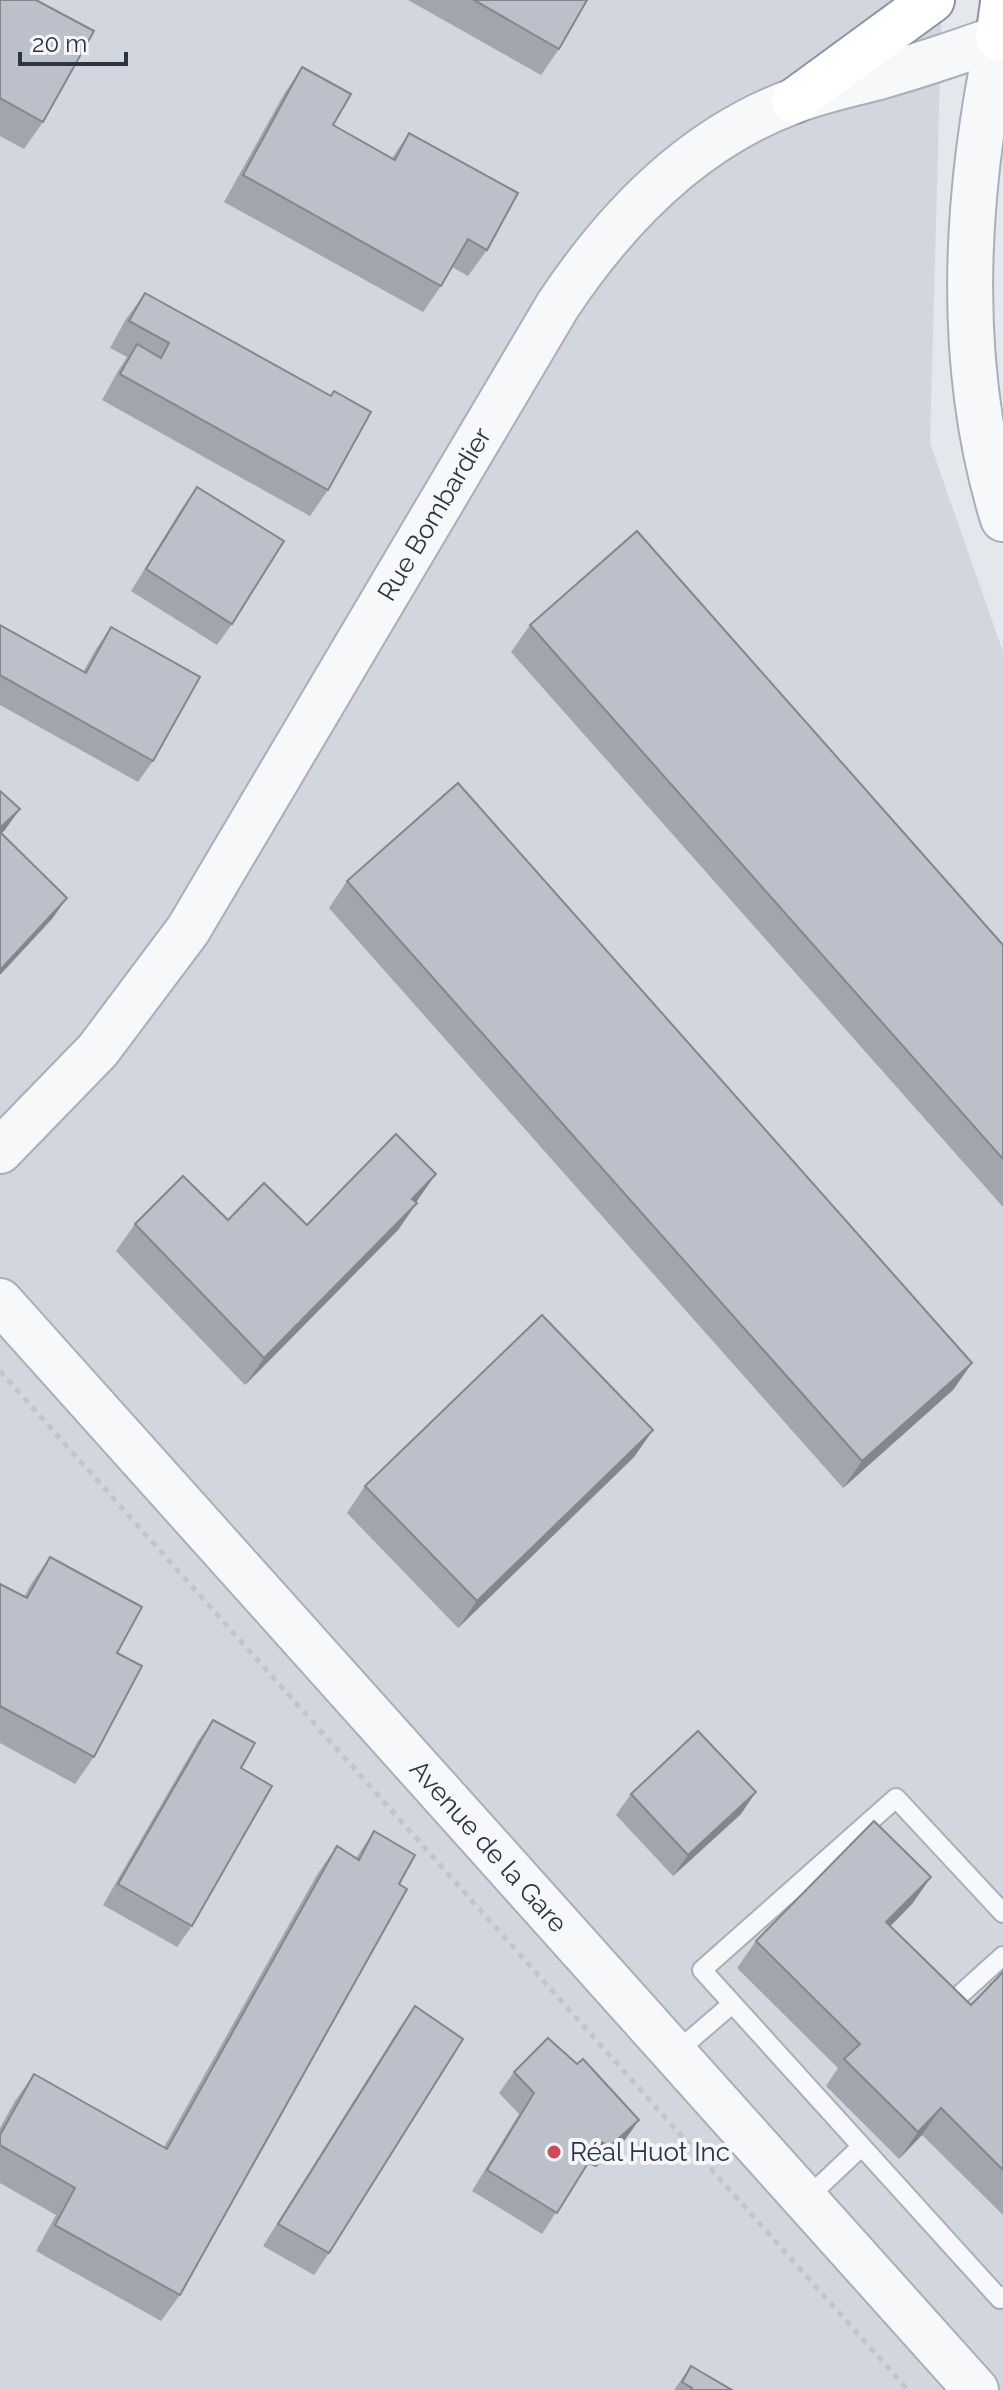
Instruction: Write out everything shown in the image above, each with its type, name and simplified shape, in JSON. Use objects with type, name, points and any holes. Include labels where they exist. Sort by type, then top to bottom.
[{"type":"highway","points":[[794,101],[932,0]]},
{"type":"street","name":"Rue Bombardier","points":[[0,1151],[98,1050],[188,930],[581,272],[629,212],[678,169],[726,134],[794,101],[935,61],[1001,26]]},
{"type":"street","points":[[1001,26],[979,146],[971,299],[976,400],[1003,519]]},
{"type":"street","name":"Avenue de la Gare","points":[[0,1301],[976,2390]]},
{"type":"lane","points":[[1001,2297],[702,1970],[896,1798],[1003,1913]]},
{"type":"lane","points":[[937,2015],[1003,1956]]},
{"type":"lane","points":[[674,2054],[732,2004]]},
{"type":"lane","points":[[805,2200],[861,2147]]},
{"type":"path","name":"Avenue de la Gare","points":[[0,1371],[908,2390]]},
{"type":"shaded area","points":[[0,0],[942,0],[930,443],[1003,652],[1003,2390],[0,2390]]},
{"type":"building","points":[[0,0],[36,0],[94,31],[43,122],[0,98]]},
{"type":"building","points":[[474,0],[587,0],[559,49]]},
{"type":"building","points":[[302,67],[351,94],[333,125],[395,160],[409,133],[518,193],[487,250],[468,239],[441,286],[243,175]]},
{"type":"building","points":[[145,293],[331,396],[334,391],[371,412],[328,490],[120,374],[137,344],[161,358],[169,343],[129,321]]},
{"type":"building","points":[[197,487],[284,541],[232,624],[146,569]]},
{"type":"building","points":[[637,531],[1003,945],[1003,1159],[530,625]]},
{"type":"building","points":[[0,625],[86,673],[111,627],[200,677],[153,761],[0,675]]},
{"type":"building","points":[[458,783],[972,1363],[862,1461],[347,881]]},
{"type":"building","points":[[0,791],[20,809],[0,828]]},
{"type":"building","points":[[0,832],[67,898],[0,970]]},
{"type":"building","points":[[396,1134],[436,1174],[412,1199],[417,1203],[264,1358],[135,1224],[183,1176],[228,1220],[264,1183],[307,1225]]},
{"type":"building","points":[[542,1315],[653,1430],[477,1601],[365,1486]]},
{"type":"building","points":[[50,1557],[142,1607],[117,1653],[142,1666],[94,1757],[0,1706],[0,1584],[27,1598]]},
{"type":"building","points":[[213,1720],[255,1743],[241,1768],[272,1786],[192,1926],[118,1884]]},
{"type":"building","points":[[698,1731],[756,1792],[688,1855],[631,1794]]},
{"type":"building","points":[[874,1821],[931,1877],[886,1922],[971,2005],[1003,1972],[1003,2170],[941,2108],[918,2132],[844,2059],[860,2044],[756,1941]]},
{"type":"building","points":[[374,1831],[415,1855],[399,1884],[407,1889],[180,2295],[55,2225],[75,2188],[0,2145],[0,2135],[34,2074],[167,2149],[337,1846],[359,1860]]},
{"type":"building","points":[[415,2006],[463,2039],[329,2253],[278,2224]]},
{"type":"building","name":"Réal Huot Inc","points":[[548,2038],[577,2064],[583,2059],[639,2120],[610,2146],[601,2142],[557,2213],[487,2170],[534,2093],[514,2072]]},
{"type":"building","points":[[691,2366],[732,2390],[691,2390],[682,2382]]},
{"type":"place","name":"Réal Huot Inc","points":[[554,2152]]}]
